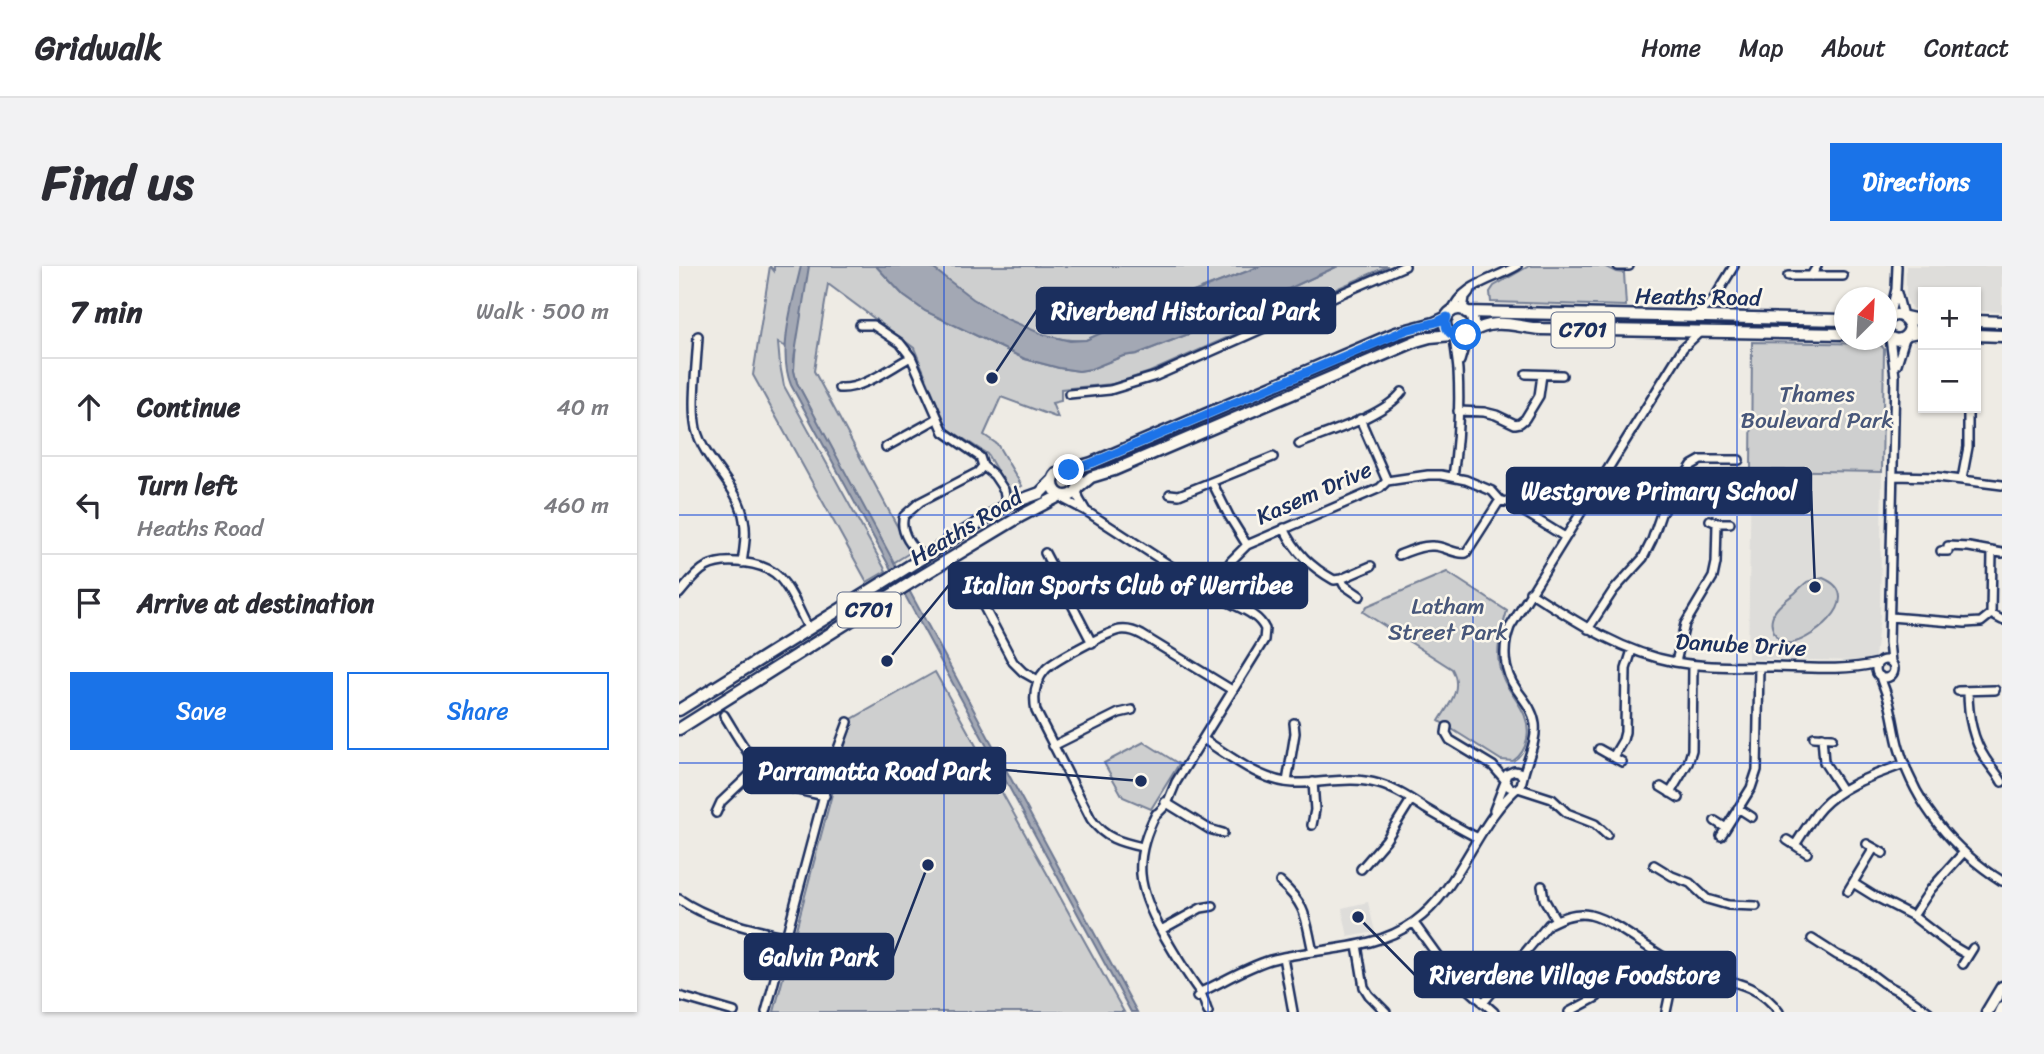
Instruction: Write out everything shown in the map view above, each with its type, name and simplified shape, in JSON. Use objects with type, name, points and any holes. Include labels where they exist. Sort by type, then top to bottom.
[{"type":"main road","name":"C701","points":[[1053,480],[1060,471],[1092,463],[1396,333],[1437,322],[1455,310],[1465,311]]},
{"type":"main road","name":"Heaths Road","points":[[1465,311],[1834,320]]},
{"type":"main road","points":[[1465,311],[1473,323],[1468,333]]},
{"type":"main road","points":[[1449,315],[1446,327],[1453,336]]},
{"type":"main road","points":[[1897,315],[1918,320]]},
{"type":"main road","points":[[1904,317],[1910,327],[1906,336]]},
{"type":"main road","points":[[1981,321],[2002,322]]},
{"type":"main road","name":"Heaths Road","points":[[1468,333],[1496,323],[1541,329],[1834,334]]},
{"type":"main road","points":[[1897,340],[1918,332]]},
{"type":"main road","name":"C701","points":[[1062,495],[1071,495],[1090,477],[1114,470],[1416,341],[1430,337],[1463,337],[1468,333]]},
{"type":"main road","points":[[1981,335],[2002,336]]},
{"type":"main road","points":[[1069,470],[1078,476],[1078,489]]},
{"type":"main road","name":"Heaths Road","points":[[679,710],[1007,505],[1040,493],[1053,480]]},
{"type":"main road","points":[[1053,480],[1054,489],[1062,495]]},
{"type":"main road","name":"Heaths Road","points":[[679,729],[976,542],[1062,495]]},
{"type":"main road","points":[[811,628],[819,641]]},
{"type":"main road","points":[[1987,1012],[2002,987]]},
{"type":"street","points":[[1069,394],[1110,390],[1156,376],[1264,328],[1283,326],[1300,312],[1405,266]]},
{"type":"street","points":[[1449,315],[1462,293],[1517,266]]},
{"type":"street","points":[[1618,266],[1629,266]]},
{"type":"street","points":[[1693,317],[1711,302],[1734,266]]},
{"type":"street","points":[[1811,276],[1817,266]]},
{"type":"street","points":[[1896,287],[1897,266]]},
{"type":"street","points":[[1788,276],[1843,276]]},
{"type":"street","points":[[1465,311],[1464,299],[1467,294],[1484,282]]},
{"type":"street","points":[[1897,292],[1904,317]]},
{"type":"street","points":[[1711,302],[1721,317]]},
{"type":"street","points":[[860,324],[873,325],[900,343],[911,357],[944,432],[980,457],[983,466],[994,475],[1004,491],[1007,505]]},
{"type":"street","points":[[1678,332],[1683,348]]},
{"type":"street","points":[[1200,996],[1261,963],[1377,940],[1414,923],[1441,896],[1491,817],[1521,785],[1531,750],[1535,730],[1533,715],[1511,680],[1505,654],[1510,627],[1683,348],[1700,332]]},
{"type":"street","points":[[1458,369],[1468,333]]},
{"type":"street","points":[[698,336],[695,423],[704,449],[737,499],[743,513],[745,534],[742,563]]},
{"type":"street","points":[[1453,336],[1458,369],[1457,446],[1453,477]]},
{"type":"street","points":[[1887,696],[1894,668],[1889,642],[1895,376],[1906,336]]},
{"type":"street","points":[[1890,350],[1895,376]]},
{"type":"street","points":[[839,388],[847,389],[860,385],[911,357]]},
{"type":"street","points":[[1526,374],[1562,375]]},
{"type":"street","points":[[1458,411],[1485,412],[1515,424],[1520,423],[1539,397],[1542,375]]},
{"type":"street","points":[[1299,444],[1398,402],[1402,391]]},
{"type":"street","points":[[1962,480],[1968,447],[1968,413]]},
{"type":"street","points":[[886,447],[938,418]]},
{"type":"street","points":[[1360,419],[1387,481]]},
{"type":"street","points":[[1170,494],[1179,495],[1273,457]]},
{"type":"street","points":[[1588,629],[1613,591],[1643,558],[1661,514],[1692,465],[1701,460],[1739,460]]},
{"type":"street","points":[[927,556],[917,553],[903,528],[902,520],[907,512],[920,502],[978,472],[983,466]]},
{"type":"street","name":"Kasem Drive","points":[[1213,588],[1231,561],[1247,545],[1380,488],[1387,481],[1428,475],[1466,480],[1492,491],[1500,500],[1510,503],[1565,537]]},
{"type":"street","points":[[1893,476],[1938,477],[2002,485]]},
{"type":"street","points":[[1212,482],[1247,545]]},
{"type":"street","points":[[1078,489],[1078,496],[1086,512]]},
{"type":"street","points":[[1062,495],[1065,500],[1196,581],[1213,588],[1263,624],[1266,633],[1166,802],[1155,816],[1142,847],[1140,872],[1146,902],[1187,982],[1200,996],[1206,1012]]},
{"type":"street","points":[[1399,555],[1424,546],[1434,546],[1461,554],[1469,550],[1500,500]]},
{"type":"street","points":[[1676,662],[1685,624],[1713,577],[1716,563],[1714,522],[1730,523]]},
{"type":"street","points":[[1285,528],[1290,541],[1304,559],[1330,578],[1341,579],[1371,566]]},
{"type":"street","points":[[1941,551],[1948,551],[1948,546],[2002,553]]},
{"type":"street","points":[[1891,617],[1945,622],[1984,621],[1991,614],[1992,551]]},
{"type":"street","points":[[1045,553],[1092,643]]},
{"type":"street","points":[[1458,565],[1461,554]]},
{"type":"street","points":[[679,593],[708,566],[723,561],[760,566],[782,580],[811,628]]},
{"type":"street","points":[[1341,579],[1344,585],[1360,596]]},
{"type":"street","points":[[976,592],[1013,662],[1023,672],[1039,681]]},
{"type":"street","name":"Danube Drive","points":[[1530,592],[1588,629],[1632,650],[1676,662],[1840,668],[1879,674]]},
{"type":"street","points":[[1991,614],[2002,620]]},
{"type":"street","points":[[1142,847],[1112,839],[1098,829],[1035,707],[1035,693],[1045,670],[1116,631],[1127,630],[1135,631],[1232,691]]},
{"type":"street","points":[[1889,642],[1879,662],[1879,674],[1904,764],[1922,802],[1936,822],[1964,852],[2002,881]]},
{"type":"street","points":[[1613,757],[1625,732],[1626,668],[1632,650]]},
{"type":"street","points":[[1879,662],[1891,662]]},
{"type":"street","name":"Danube Drive","points":[[1840,668],[1879,662]]},
{"type":"street","points":[[1670,793],[1688,764],[1692,750],[1693,664]]},
{"type":"street","points":[[1721,836],[1751,788],[1758,763],[1759,667]]},
{"type":"street","points":[[1879,674],[1891,676]]},
{"type":"street","points":[[1958,691],[1996,691]]},
{"type":"street","points":[[1968,691],[1968,711],[1976,741],[2002,782]]},
{"type":"street","points":[[1053,746],[1119,713],[1132,710]]},
{"type":"street","points":[[724,715],[759,766],[772,778],[790,788],[825,796]]},
{"type":"street","points":[[765,1012],[832,765],[848,722]]},
{"type":"street","points":[[1287,782],[1295,733],[1294,723]]},
{"type":"street","points":[[1447,727],[1446,733],[1450,740],[1493,766],[1519,772],[1531,792]]},
{"type":"street","points":[[1832,738],[1818,737],[1824,762],[1842,790]]},
{"type":"street","points":[[1203,739],[1258,773],[1287,782],[1368,781],[1389,787],[1476,840]]},
{"type":"street","points":[[1599,749],[1622,762]]},
{"type":"street","points":[[1491,817],[1507,774],[1513,771],[1531,750]]},
{"type":"street","points":[[1795,845],[1819,809],[1842,790],[1904,764]]},
{"type":"street","points":[[716,813],[721,802],[759,766]]},
{"type":"street","points":[[1493,766],[1509,787],[1556,801],[1567,813],[1595,824],[1607,835]]},
{"type":"street","points":[[1312,825],[1315,810],[1313,782]]},
{"type":"street","points":[[1661,787],[1679,798]]},
{"type":"street","points":[[1361,869],[1387,840],[1411,800]]},
{"type":"street","points":[[1166,802],[1209,829],[1223,833]]},
{"type":"street","points":[[1738,808],[1752,817]]},
{"type":"street","points":[[1716,821],[1727,828]]},
{"type":"street","points":[[1787,840],[1807,853]]},
{"type":"street","points":[[1883,853],[1871,846],[1851,887],[1913,915],[1949,944],[1970,952],[1963,964]]},
{"type":"street","points":[[1913,915],[1931,889],[1964,852]]},
{"type":"street","points":[[1654,864],[1672,876],[1690,883],[1707,899],[1728,905],[1756,906]]},
{"type":"street","points":[[1280,882],[1294,894],[1302,906],[1313,952]]},
{"type":"street","points":[[1542,886],[1544,900],[1556,920]]},
{"type":"street","points":[[679,899],[720,920],[786,937]]},
{"type":"street","points":[[1160,930],[1201,908],[1213,906]]},
{"type":"street","points":[[1483,1003],[1539,934],[1556,920],[1578,914],[1598,918],[1681,967],[1749,986],[1779,1012]]},
{"type":"street","points":[[1414,923],[1450,974],[1494,1012]]},
{"type":"street","points":[[1812,939],[1837,955],[1858,964],[1929,1012]]},
{"type":"street","points":[[1357,945],[1364,987],[1386,1012]]},
{"type":"street","points":[[1283,957],[1293,1012]]},
{"type":"street","points":[[1666,1012],[1670,993],[1681,967]]},
{"type":"street","points":[[679,996],[734,1012]]},
{"type":"street","points":[[1569,1012],[1597,997]]},
{"type":"shaded area","points":[[801,266],[809,266],[794,359],[797,383],[1137,1012],[1131,1012],[791,385],[787,372],[786,342]]},
{"type":"shaded area","points":[[876,266],[930,266],[973,299],[1007,319],[1042,334],[1070,341],[1086,340],[1178,298],[1261,266],[1338,266],[1204,328],[1137,354],[1079,371],[1025,359],[925,311],[904,296]]},
{"type":"shaded area","points":[[1906,266],[2002,266],[2002,312],[1981,311],[1981,287],[1918,287],[1918,310],[1912,309],[1906,298]]},
{"type":"shaded area","points":[[1751,470],[1882,472],[1880,616],[1875,657],[1870,661],[1748,659]]},
{"type":"shaded area","points":[[1368,902],[1375,932],[1348,937],[1342,908]]},
{"type":"green space","points":[[770,266],[774,271],[774,266],[876,266],[904,296],[925,311],[1025,359],[1079,371],[1137,354],[1204,328],[1338,266],[1388,266],[1150,372],[1113,384],[1061,389],[1061,401],[1052,403],[1058,418],[1001,397],[984,435],[997,444],[1022,486],[1010,493],[987,454],[947,428],[914,348],[828,284],[814,371],[911,552],[893,563],[797,383],[794,371],[796,341],[784,346],[778,343],[780,365],[784,386],[886,571],[867,582],[753,375]]},
{"type":"green space","points":[[930,266],[1261,266],[1178,298],[1086,340],[1045,335],[1002,317],[963,292]]},
{"type":"green space","points":[[1529,266],[1604,266],[1624,273],[1626,306],[1491,302],[1490,292],[1494,286]]},
{"type":"green space","name":"Thames Boulevard Park","points":[[1752,342],[1834,343],[1834,350],[1884,350],[1882,472],[1751,470]]},
{"type":"green space","name":"Latham Street Park","points":[[1447,572],[1507,611],[1499,644],[1499,665],[1506,684],[1522,709],[1528,728],[1524,749],[1513,761],[1501,760],[1439,721],[1456,689],[1452,669],[1363,612],[1367,606]]},
{"type":"green space","points":[[1823,578],[1836,587],[1840,597],[1837,608],[1829,619],[1806,637],[1795,642],[1782,641],[1776,636],[1772,626],[1773,614],[1807,582]]},
{"type":"green space","points":[[935,672],[1124,1012],[774,1012],[852,719]]},
{"type":"green space","points":[[1144,742],[1179,764],[1151,809],[1123,797],[1104,763]]},
{"type":"place","name":"Riverbend Historical Park","points":[[992,378]]},
{"type":"place","name":"Westgrove Primary School","points":[[1815,587]]},
{"type":"place","name":"Italian Sports Club of Werribee","points":[[887,661]]},
{"type":"place","name":"Parramatta Road Park","points":[[1141,781]]},
{"type":"place","name":"Galvin Park","points":[[928,865]]},
{"type":"place","name":"Riverdene Village Foodstore","points":[[1358,917]]},
{"type":"route","points":[[1069,470],[1092,463],[1396,333],[1447,317],[1445,326],[1449,333],[1457,337],[1466,335]]}]
